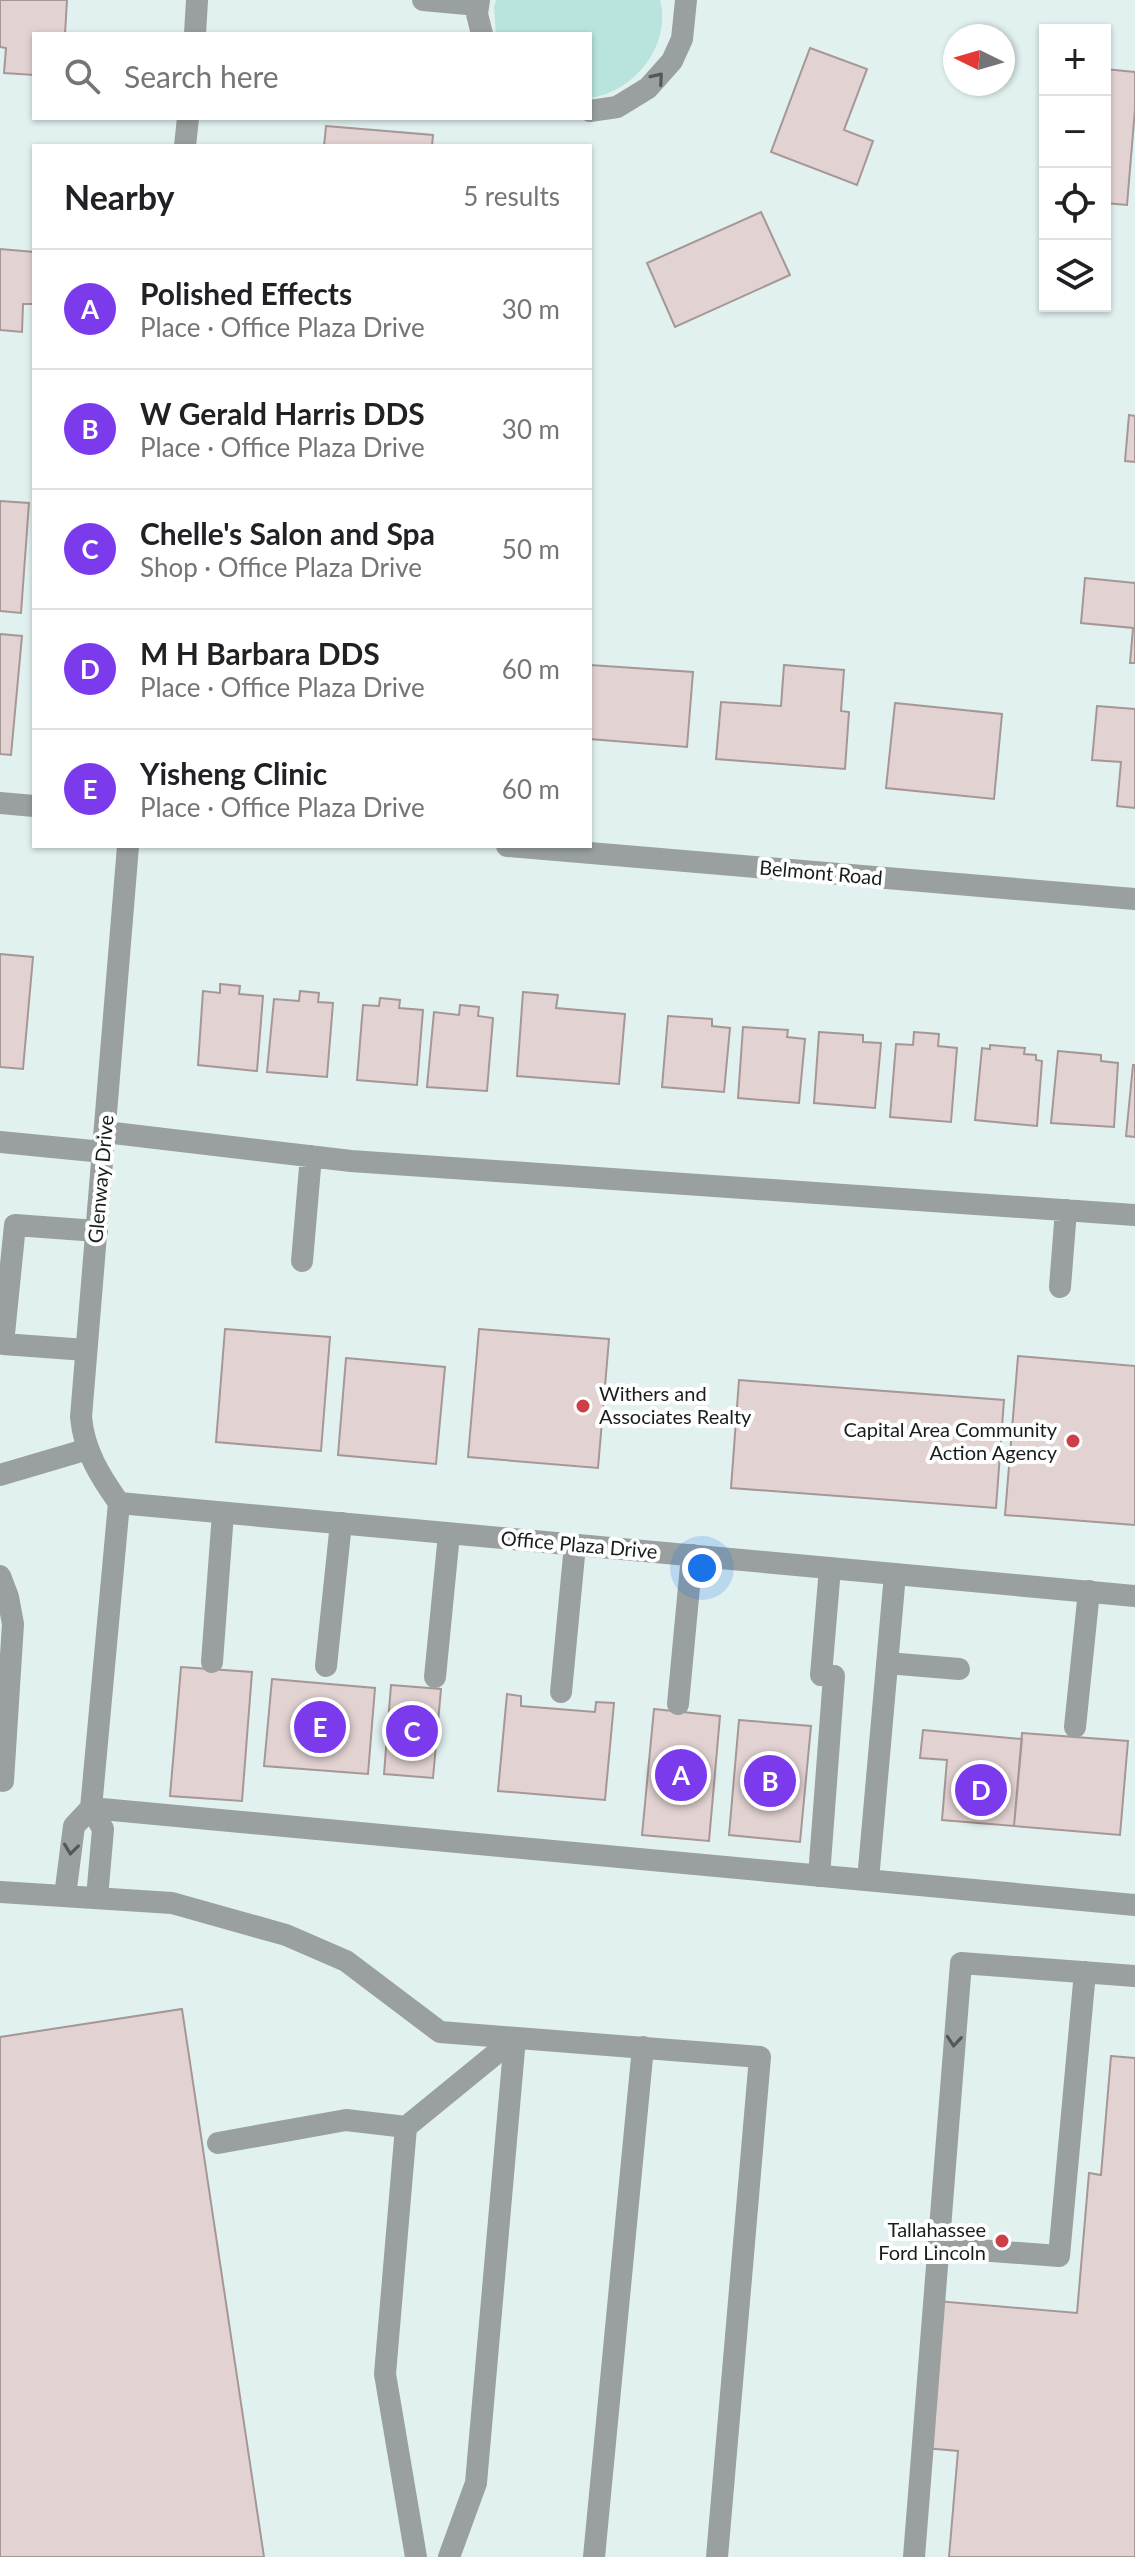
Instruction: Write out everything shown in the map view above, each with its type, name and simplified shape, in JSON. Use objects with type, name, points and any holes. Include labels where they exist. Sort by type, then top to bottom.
[{"type":"street","points":[[195,32],[197,0]]},
{"type":"street","points":[[423,0],[478,2],[482,32]]},
{"type":"street","points":[[592,111],[617,107],[648,88],[672,61],[682,39],[686,0]]},
{"type":"street","points":[[185,144],[188,120]]},
{"type":"street","points":[[0,803],[32,806]]},
{"type":"street","name":"Glenway Drive","points":[[119,1503],[97,1471],[83,1438],[81,1417],[128,848]]},
{"type":"street","name":"Belmont Road","points":[[531,848],[1135,899]]},
{"type":"street","points":[[0,1142],[104,1142],[1135,1215]]},
{"type":"street","points":[[302,1261],[311,1156]]},
{"type":"street","points":[[1060,1287],[1066,1210]]},
{"type":"street","points":[[86,1350],[3,1344],[15,1225],[97,1231]]},
{"type":"street","points":[[0,1475],[88,1449]]},
{"type":"street","points":[[97,1898],[103,1829],[91,1808],[119,1503]]},
{"type":"street","name":"Office Plaza Drive","points":[[119,1503],[1135,1596]]},
{"type":"street","points":[[212,1662],[223,1513]]},
{"type":"street","points":[[326,1666],[341,1523]]},
{"type":"street","points":[[435,1677],[449,1534]]},
{"type":"street","points":[[561,1692],[575,1545]]},
{"type":"street","points":[[678,1704],[692,1555]]},
{"type":"street","points":[[819,1876],[834,1676],[821,1675],[830,1568]]},
{"type":"street","points":[[868,1880],[895,1574]]},
{"type":"street","points":[[0,1576],[13,1624],[3,1781]]},
{"type":"street","points":[[1075,1727],[1089,1591]]},
{"type":"street","points":[[887,1663],[959,1669]]},
{"type":"street","points":[[91,1808],[1135,1905]]},
{"type":"street","points":[[65,1896],[74,1826],[91,1808]]},
{"type":"street","points":[[0,1892],[172,1903],[286,1935],[346,1961],[440,2032],[760,2057],[717,2557]]},
{"type":"street","points":[[914,2557],[961,1963],[1135,1976]]},
{"type":"street","points":[[938,2247],[1059,2256],[1085,1972]]},
{"type":"street","points":[[218,2143],[346,2120],[406,2127],[515,2038]]},
{"type":"street","points":[[449,2557],[476,2483],[515,2038]]},
{"type":"street","points":[[594,2557],[643,2047]]},
{"type":"street","points":[[406,2127],[385,2374],[416,2557]]},
{"type":"green space","points":[[496,0],[660,0],[662,17],[655,49],[646,64],[621,86],[592,98],[592,32],[496,32]]},
{"type":"building","points":[[0,0],[67,0],[65,32],[32,32],[32,75],[4,73],[6,48],[0,47]]},
{"type":"building","points":[[810,48],[867,69],[844,130],[873,141],[857,185],[771,152]]},
{"type":"building","points":[[1111,70],[1135,72],[1127,205],[1111,204]]},
{"type":"building","points":[[326,126],[433,135],[432,144],[324,144]]},
{"type":"building","points":[[761,212],[790,275],[675,327],[647,263]]},
{"type":"building","points":[[0,249],[32,252],[32,304],[23,304],[22,332],[0,330]]},
{"type":"building","points":[[1129,415],[1135,416],[1135,462],[1125,461]]},
{"type":"building","points":[[0,501],[29,503],[21,613],[0,611]]},
{"type":"building","points":[[1085,578],[1135,583],[1135,663],[1130,663],[1133,628],[1081,623]]},
{"type":"building","points":[[0,634],[22,636],[11,755],[0,754]]},
{"type":"building","points":[[592,665],[693,672],[687,747],[592,739]]},
{"type":"building","points":[[784,665],[844,670],[841,711],[849,712],[845,769],[716,759],[721,702],[781,706]]},
{"type":"building","points":[[895,703],[1002,714],[994,799],[886,788]]},
{"type":"building","points":[[1097,706],[1135,709],[1135,808],[1117,806],[1121,762],[1092,760]]},
{"type":"building","points":[[0,954],[33,957],[23,1069],[0,1067]]},
{"type":"building","points":[[220,984],[240,986],[239,994],[263,996],[257,1071],[198,1065],[203,991],[220,993]]},
{"type":"building","points":[[300,991],[319,993],[318,1002],[333,1003],[327,1077],[267,1072],[274,999],[299,1001]]},
{"type":"building","points":[[523,992],[558,995],[556,1008],[625,1014],[619,1084],[517,1076]]},
{"type":"building","points":[[380,998],[400,1000],[399,1008],[423,1010],[417,1085],[357,1080],[363,1005],[379,1006]]},
{"type":"building","points":[[460,1005],[479,1007],[478,1016],[493,1018],[487,1091],[427,1087],[434,1012],[459,1015]]},
{"type":"building","points":[[668,1016],[712,1019],[712,1026],[730,1028],[724,1092],[662,1087]]},
{"type":"building","points":[[743,1027],[788,1030],[787,1037],[805,1039],[799,1103],[738,1098]]},
{"type":"building","points":[[819,1032],[863,1035],[863,1042],[881,1043],[875,1108],[814,1103]]},
{"type":"building","points":[[914,1032],[939,1034],[938,1046],[957,1048],[951,1122],[890,1117],[896,1044],[913,1045]]},
{"type":"building","points":[[990,1045],[1025,1048],[1024,1054],[1036,1055],[1036,1060],[1042,1061],[1037,1126],[975,1120],[982,1048],[990,1049]]},
{"type":"building","points":[[1058,1051],[1101,1055],[1101,1061],[1118,1063],[1114,1127],[1051,1123]]},
{"type":"building","points":[[1135,1065],[1135,1137],[1126,1136]]},
{"type":"building","points":[[225,1329],[330,1337],[321,1451],[216,1442]]},
{"type":"building","points":[[479,1329],[609,1339],[598,1468],[468,1457]]},
{"type":"building","name":"Capital Area Community Action Agency","points":[[1018,1356],[1135,1366],[1135,1525],[1005,1515]]},
{"type":"building","points":[[346,1358],[445,1367],[436,1464],[338,1455]]},
{"type":"building","points":[[739,1380],[1004,1400],[996,1508],[731,1488]]},
{"type":"building","points":[[181,1667],[252,1672],[242,1801],[170,1796]]},
{"type":"building","points":[[272,1679],[375,1688],[368,1774],[264,1766]]},
{"type":"building","points":[[391,1685],[441,1689],[433,1778],[384,1774]]},
{"type":"building","points":[[507,1694],[521,1696],[521,1706],[595,1712],[596,1702],[614,1703],[605,1800],[498,1791]]},
{"type":"building","points":[[654,1709],[720,1716],[709,1841],[642,1835]]},
{"type":"building","points":[[739,1720],[811,1726],[800,1842],[729,1835]]},
{"type":"building","points":[[923,1730],[1022,1739],[1014,1826],[942,1820],[947,1760],[920,1758]]},
{"type":"building","points":[[1022,1733],[1128,1741],[1120,1835],[1014,1826]]},
{"type":"building","points":[[182,2009],[264,2557],[0,2557],[0,2037]]},
{"type":"building","points":[[1111,2056],[1135,2058],[1135,2557],[949,2557],[958,2451],[925,2448],[937,2301],[1077,2313],[1089,2173],[1101,2175]]},
{"type":"place","name":"Withers and Associates Realty","points":[[583,1406]]},
{"type":"place","name":"Capital Area Community Action Agency","points":[[1073,1441]]},
{"type":"place","name":"Yisheng Clinic","points":[[320,1727]]},
{"type":"place","name":"Chelle's Salon and Spa","points":[[412,1731]]},
{"type":"place","name":"Polished Effects","points":[[681,1775]]},
{"type":"place","name":"W Gerald Harris DDS","points":[[770,1781]]},
{"type":"place","name":"M H Barbara DDS","points":[[981,1790]]},
{"type":"place","name":"Tallahassee Ford Lincoln","points":[[1002,2241]]}]
